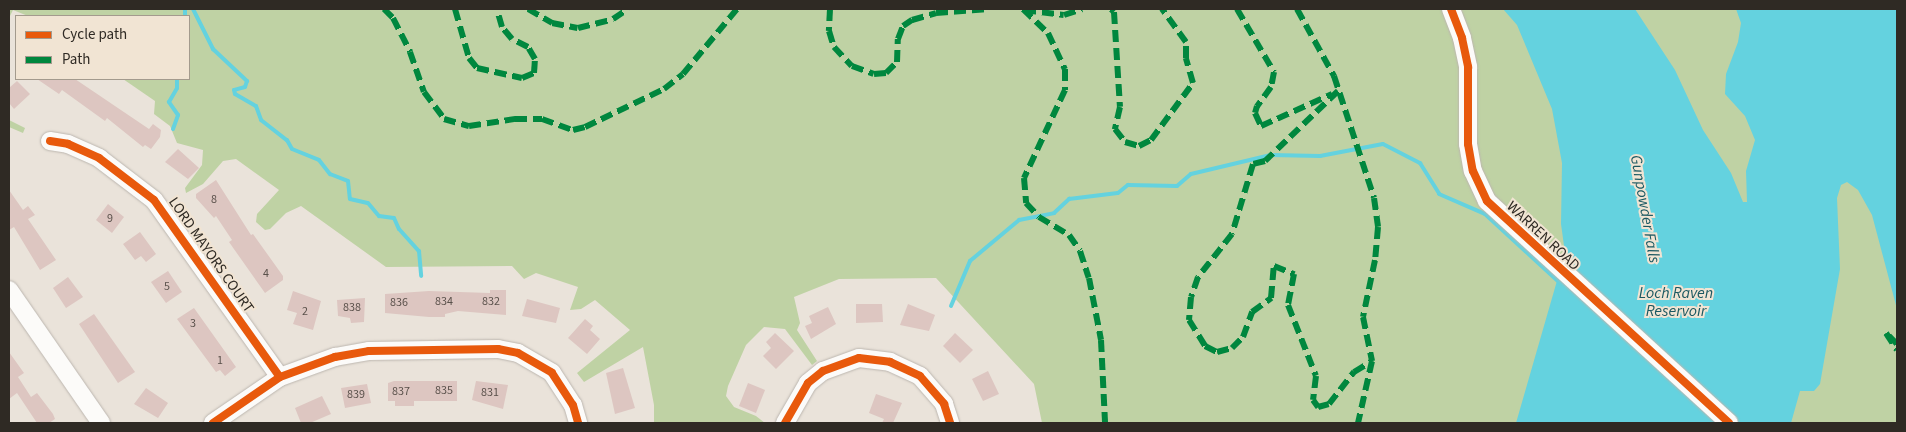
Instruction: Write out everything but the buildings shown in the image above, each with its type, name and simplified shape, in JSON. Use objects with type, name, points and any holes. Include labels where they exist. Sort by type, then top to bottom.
[{"type":"street","name":"WARREN ROAD","points":[[1451,9],[1462,38],[1468,67],[1468,144],[1478,188],[1501,217],[1729,423]]},
{"type":"street","name":"LORD MAYORS COURT","points":[[50,141],[68,144],[99,158],[154,200],[280,377]]},
{"type":"street","points":[[9,290],[101,423]]},
{"type":"street","points":[[213,423],[280,377],[335,357],[369,351],[498,349],[518,353],[552,373],[573,405],[578,423]]},
{"type":"street","points":[[785,423],[808,383],[823,371],[859,358],[890,362],[920,376],[944,404],[950,423]]},
{"type":"green space","points":[[9,9],[1897,9],[1897,423],[1042,423],[1034,384],[936,278],[839,279],[794,297],[800,323],[797,330],[817,361],[812,365],[785,329],[764,327],[746,345],[728,386],[726,396],[734,407],[756,416],[765,423],[654,423],[654,405],[643,347],[584,382],[577,373],[630,330],[595,300],[581,309],[570,310],[578,287],[536,273],[524,279],[512,266],[386,267],[301,206],[286,213],[270,229],[265,230],[256,222],[257,214],[279,190],[236,159],[223,161],[203,184],[186,193],[185,188],[202,165],[203,150],[177,143],[170,126],[154,114],[155,101],[124,80],[190,80],[190,15],[26,15],[13,10],[9,18]]},
{"type":"green space","points":[[9,120],[25,128],[23,133],[9,127]]},
{"type":"water","name":"Loch Raven Reservoir","points":[[1503,9],[1635,9],[1675,70],[1703,130],[1731,173],[1743,202],[1747,202],[1746,171],[1755,140],[1745,116],[1725,94],[1726,74],[1738,42],[1741,23],[1736,9],[1897,10],[1897,309],[1872,215],[1858,190],[1847,182],[1841,185],[1837,198],[1840,269],[1820,384],[1814,391],[1800,391],[1791,423],[1516,423],[1565,253],[1561,224],[1562,163],[1552,109],[1517,25]]},
{"type":"waterway","points":[[185,9],[185,15]]},
{"type":"waterway","points":[[193,9],[213,49],[247,81],[245,87],[234,90],[235,94],[256,106],[261,120],[287,140],[292,149],[319,160],[330,174],[348,181],[350,199],[368,203],[379,216],[394,218],[399,229],[419,251],[421,276]]},
{"type":"waterway","points":[[173,129],[178,115],[169,102],[177,88],[177,80]]},
{"type":"waterway","points":[[951,306],[970,261],[1019,220],[1054,213],[1069,199],[1118,193],[1128,185],[1177,186],[1191,174],[1271,155],[1320,156],[1383,144],[1420,163],[1439,194],[1485,214],[1561,284]]},
{"type":"marked path","points":[[384,9],[393,18],[410,52],[424,92],[444,119],[469,126],[515,119],[542,119],[573,130],[585,127],[664,89],[683,74],[737,9]]},
{"type":"marked path","points":[[455,9],[469,58],[477,68],[522,78],[534,73],[535,59],[528,47],[512,39],[502,27],[497,9]]},
{"type":"marked path","points":[[528,9],[552,23],[578,28],[613,19],[628,9]]},
{"type":"marked path","points":[[830,9],[829,31],[834,47],[852,66],[874,74],[886,73],[897,62],[898,39],[903,26],[912,20],[936,13],[989,9]]},
{"type":"marked path","points":[[1023,9],[1048,33],[1065,69],[1065,90],[1024,178],[1026,203],[1039,217],[1069,235],[1080,251],[1089,278],[1101,340],[1105,423]]},
{"type":"marked path","points":[[1024,10],[1064,15],[1082,9]]},
{"type":"marked path","points":[[1111,9],[1114,12],[1120,107],[1115,129],[1125,142],[1139,146],[1151,140],[1193,83],[1186,58],[1186,42],[1162,9]]},
{"type":"marked path","points":[[1237,9],[1274,72],[1271,87],[1257,106],[1255,113],[1261,126],[1332,94]]},
{"type":"marked path","points":[[1297,9],[1334,76],[1374,198],[1378,227],[1375,260],[1363,317],[1372,361],[1358,423]]},
{"type":"marked path","points":[[1338,91],[1265,161],[1253,164],[1232,234],[1198,277],[1191,297],[1189,320],[1205,346],[1217,352],[1232,348],[1243,337],[1252,312],[1271,298],[1274,266],[1294,274],[1288,305],[1316,376],[1313,400],[1318,407],[1329,404],[1354,372],[1372,361]]},
{"type":"marked path","points":[[1897,344],[1886,333],[1897,350]]},
{"type":"cycle path","points":[[1451,9],[1462,38],[1468,67],[1468,144],[1473,171],[1487,201],[1729,423]]},
{"type":"cycle path","points":[[50,141],[68,144],[99,158],[154,200],[280,377]]},
{"type":"cycle path","points":[[213,423],[280,377],[335,357],[369,351],[498,349],[518,353],[552,373],[573,405],[578,423]]},
{"type":"cycle path","points":[[785,423],[808,383],[823,371],[859,358],[890,362],[920,376],[944,404],[950,423]]},
{"type":"water label","name":"Gunpowder Falls","points":[[1645,209]]}]
